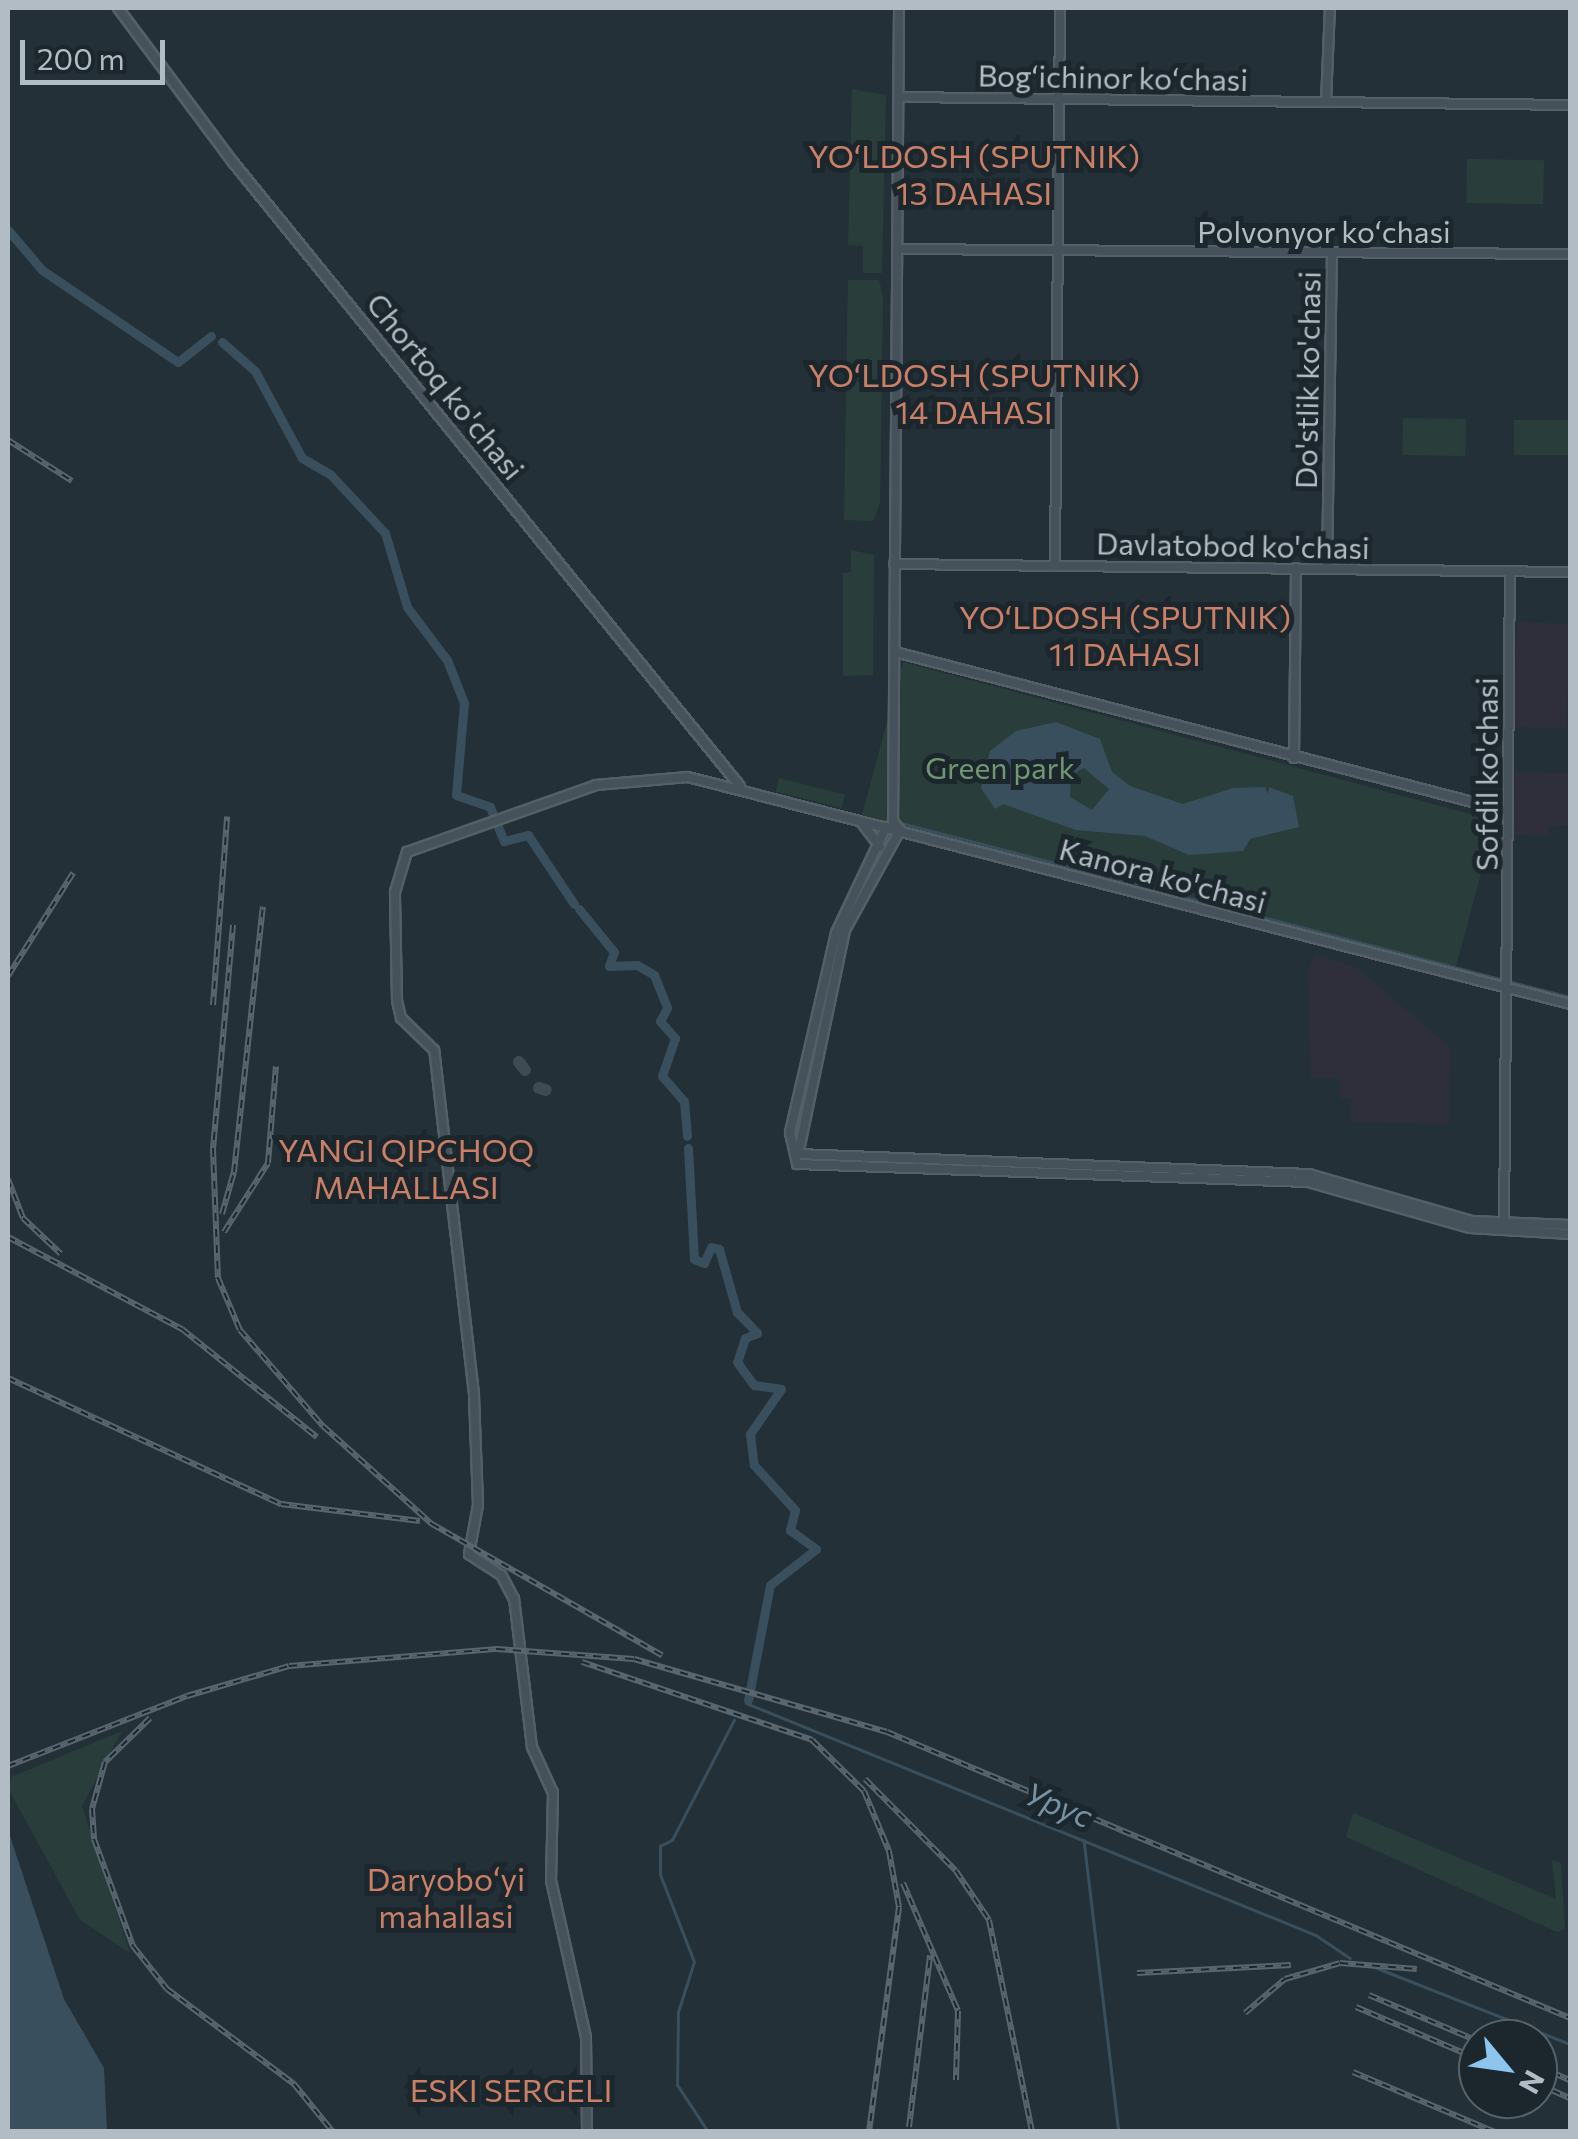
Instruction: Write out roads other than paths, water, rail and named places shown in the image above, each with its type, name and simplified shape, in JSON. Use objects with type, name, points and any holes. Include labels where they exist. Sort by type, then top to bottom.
[{"type":"street","name":"Chortoq ko'chasi","points":[[118,8],[232,161],[718,763],[744,789]]},
{"type":"street","points":[[900,8],[890,824],[838,927],[791,1159],[807,1167],[1317,1184],[1503,1230],[1570,1234]]},
{"type":"street","points":[[1055,566],[1060,8]]},
{"type":"street","points":[[1329,102],[1330,8]]},
{"type":"street","name":"Bogʻichinor koʻchasi","points":[[899,97],[1570,105]]},
{"type":"street","name":"Polvonyor koʻchasi","points":[[898,249],[1570,254]]},
{"type":"street","name":"Do'stlik ko'chasi","points":[[1327,569],[1332,252]]},
{"type":"street","name":"Davlatobod ko'chasi","points":[[894,564],[1570,572]]},
{"type":"street","points":[[1294,758],[1296,568]]},
{"type":"street","name":"Sofdil ko'chasi","points":[[1503,1230],[1510,572]]},
{"type":"street","points":[[895,652],[1507,812]]},
{"type":"street","points":[[709,780],[720,776],[718,763]]},
{"type":"street","name":"Kanora ko'chasi","points":[[587,2132],[586,2038],[553,1904],[553,1792],[532,1748],[514,1601],[506,1580],[469,1554],[478,1491],[474,1394],[434,1050],[399,1015],[394,927],[402,859],[422,841],[629,778],[709,780],[1508,982],[1570,1004]]},
{"type":"street","points":[[859,820],[880,846]]},
{"type":"street","points":[[900,830],[844,930],[798,1154],[1326,1176],[1503,1230],[1570,1226]]},
{"type":"street","points":[[1053,1176],[1090,1167]]},
{"type":"water","points":[[1056,722],[1100,739],[1112,772],[1130,786],[1183,804],[1233,788],[1265,787],[1268,794],[1269,787],[1293,796],[1299,827],[1250,839],[1243,851],[1189,855],[1145,836],[1076,830],[1003,804],[995,809],[981,788],[990,751],[1016,731]],"holes":[[[1084,768],[1109,789],[1092,810],[1070,797],[1071,775]]]},
{"type":"water","points":[[8,1830],[64,1999],[104,2068],[107,2131],[8,2131]]},
{"type":"waterway","points":[[8,230],[42,270],[178,362],[211,336]]},
{"type":"waterway","points":[[222,342],[255,371],[302,458],[330,474],[385,533],[407,607],[447,660],[464,703],[456,795],[490,807],[504,841],[528,835],[574,904]]},
{"type":"waterway","points":[[901,823],[1570,997]]},
{"type":"waterway","points":[[579,909],[614,952],[609,966],[637,965],[654,975],[667,1008],[660,1021],[675,1038],[662,1076],[684,1101],[687,1136]]},
{"type":"waterway","points":[[688,1148],[694,1259],[704,1263],[711,1247],[719,1249],[737,1312],[757,1333],[745,1338],[737,1362],[754,1385],[781,1389],[750,1434],[754,1465],[795,1510],[790,1530],[816,1549],[770,1585],[748,1700]]},
{"type":"waterway","name":"Урус","points":[[746,1703],[1316,1935],[1350,1958]]},
{"type":"waterway","points":[[708,2132],[677,2085],[678,2012],[694,1962],[660,1875],[660,1846],[672,1840],[734,1720]]},
{"type":"waterway","points":[[1084,1840],[1119,2132]]},
{"type":"waterway","name":"Урус","points":[[1367,1964],[1570,2044]]},
{"type":"railway","points":[[8,440],[72,481]]},
{"type":"railway","points":[[213,1005],[227,817]]},
{"type":"railway","points":[[8,976],[73,873]]},
{"type":"railway","points":[[222,1214],[234,1172],[263,907]]},
{"type":"railway","points":[[233,925],[213,1149],[218,1278],[240,1330],[323,1426],[432,1524],[662,1655]]},
{"type":"railway","points":[[224,1232],[268,1163],[276,1066]]},
{"type":"railway","points":[[8,1179],[23,1218],[61,1254]]},
{"type":"railway","points":[[8,1237],[182,1329],[317,1437]]},
{"type":"railway","points":[[8,1378],[281,1504],[420,1521]]},
{"type":"railway","points":[[8,1766],[187,1696],[289,1666],[497,1649],[634,1659],[887,1732],[1570,2018]]},
{"type":"railway","points":[[582,1662],[812,1740],[864,1791],[889,1851],[899,1907],[869,2132]]},
{"type":"railway","points":[[150,1718],[105,1762],[92,1809],[94,1839],[133,1946],[167,1989],[294,2084],[333,2132]]},
{"type":"railway","points":[[865,1779],[956,1871],[989,1920],[1032,2132]]},
{"type":"railway","points":[[903,1883],[958,2011],[956,2080]]},
{"type":"railway","points":[[909,2127],[930,1955]]},
{"type":"railway","points":[[1245,2013],[1285,1979],[1340,1963],[1417,1969]]},
{"type":"railway","points":[[1137,1973],[1291,1965]]},
{"type":"railway","points":[[1369,1995],[1458,2033]]},
{"type":"railway","points":[[1356,2007],[1458,2050]]},
{"type":"railway","points":[[1353,2072],[1495,2132]]},
{"type":"railway","points":[[1558,2075],[1570,2080]]},
{"type":"railway","points":[[1558,2093],[1570,2098]]},
{"type":"district","name":"YO‘LDOSH (SPUTNIK) 13 DAHASI","points":[[974,174]]},
{"type":"district","name":"YO‘LDOSH (SPUTNIK) 14 DAHASI","points":[[974,394]]},
{"type":"district","name":"YO‘LDOSH (SPUTNIK) 11 DAHASI","points":[[1125,636]]},
{"type":"district","name":"YANGI QIPCHOQ MAHALLASI","points":[[406,1168]]},
{"type":"district","name":"Daryoboʻyi mahallasi","points":[[446,1898]]},
{"type":"district","name":"ESKI SERGELI","points":[[511,2089]]},
{"type":"park label","name":"Green park","points":[[1000,767]]}]
